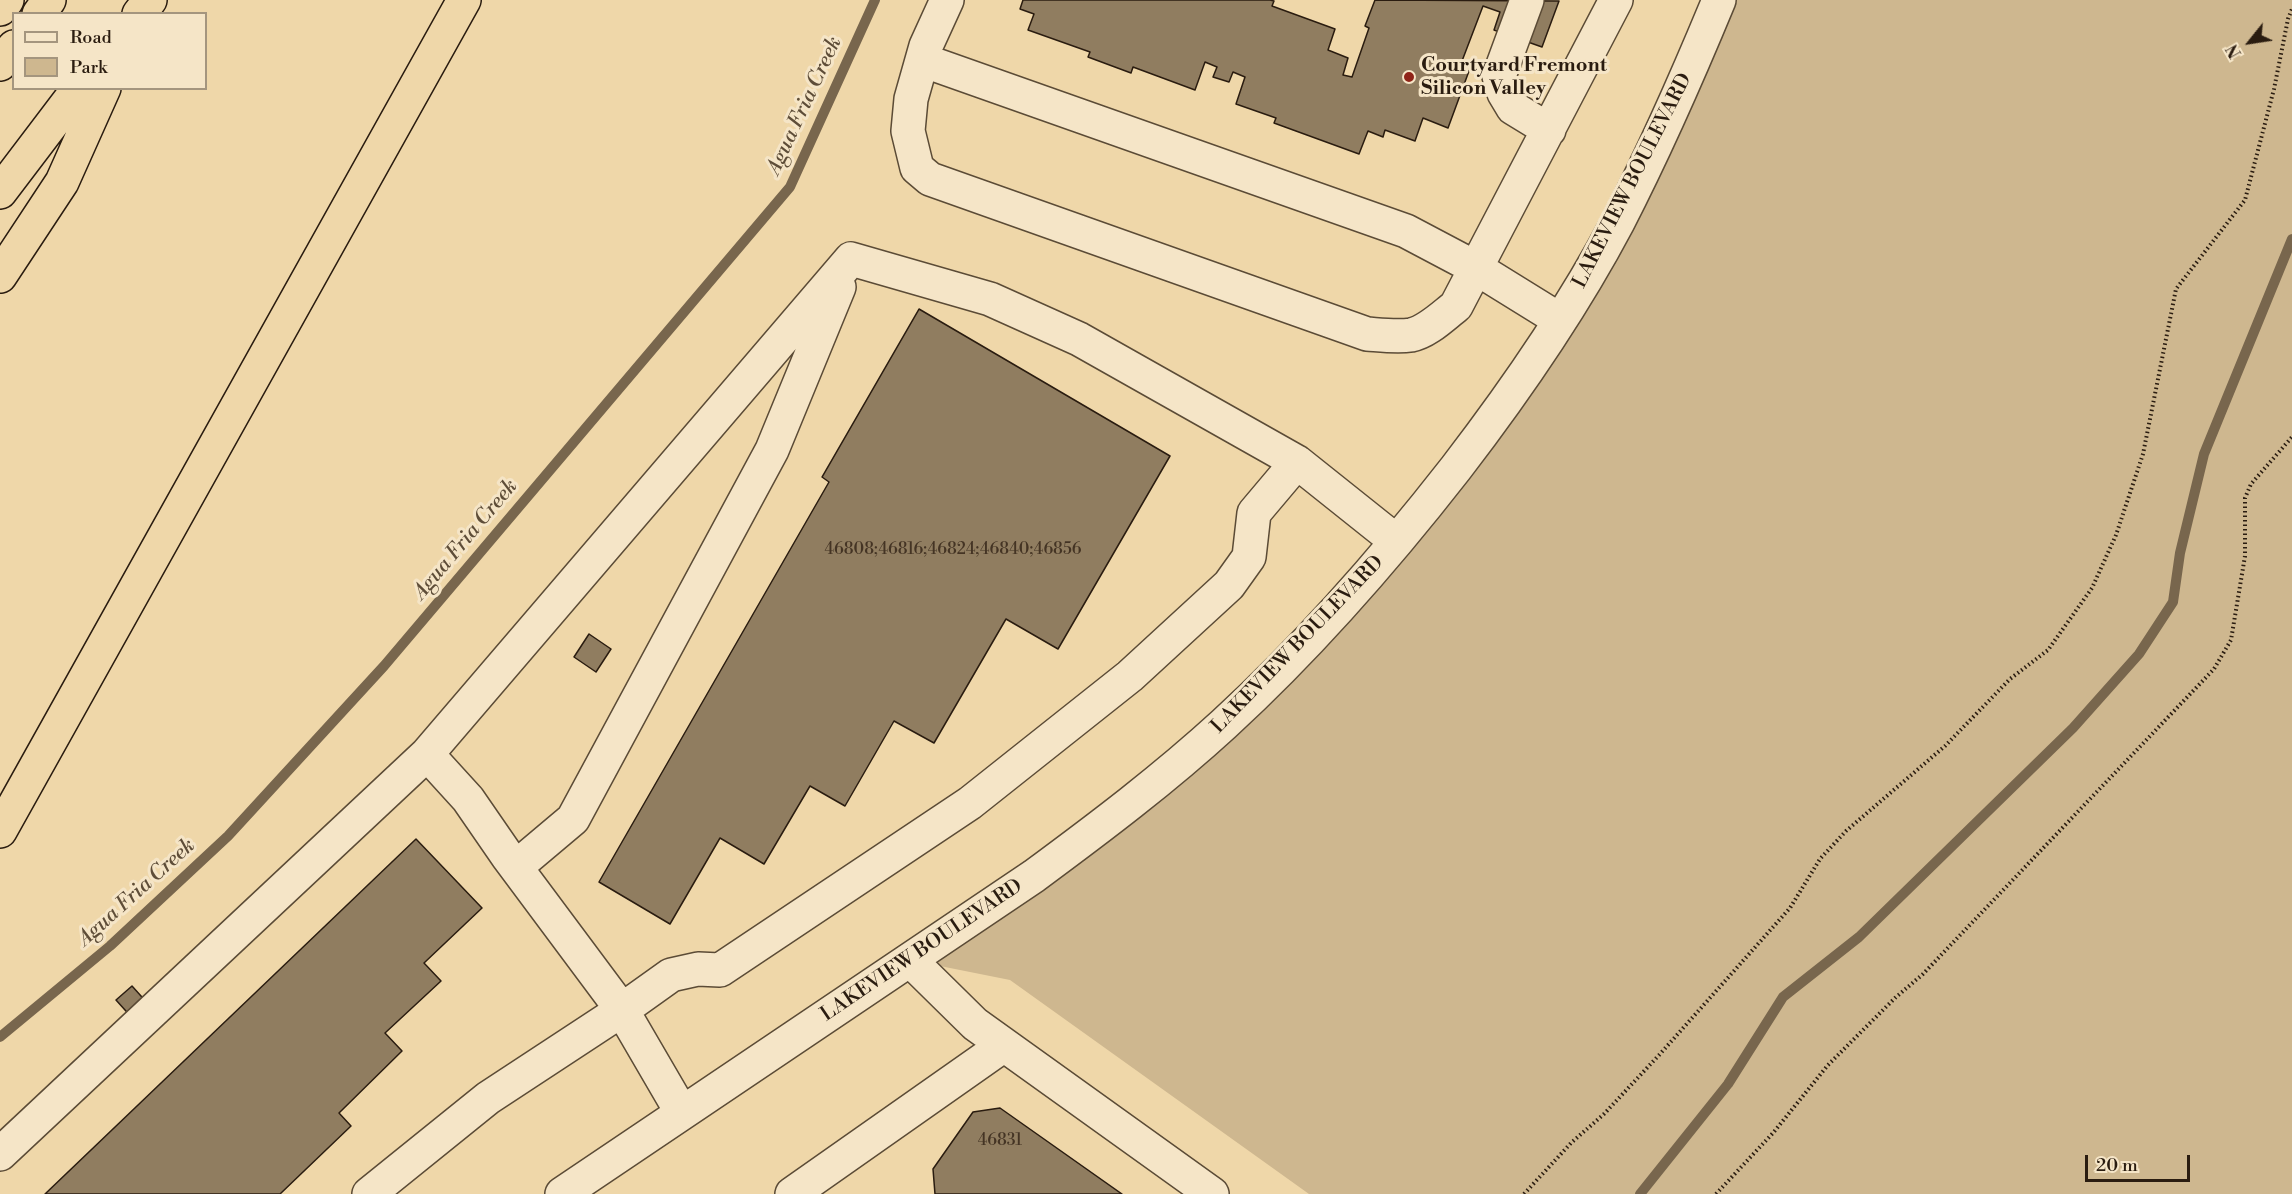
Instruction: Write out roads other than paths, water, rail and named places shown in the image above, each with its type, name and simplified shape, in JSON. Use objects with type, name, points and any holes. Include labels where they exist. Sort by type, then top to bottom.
[{"type":"highway","points":[[0,9],[7,0]]},
{"type":"highway","points":[[141,12],[150,0]]},
{"type":"highway","points":[[0,831],[464,0]]},
{"type":"highway","points":[[0,64],[12,49]]},
{"type":"highway","points":[[0,192],[78,90]]},
{"type":"highway","points":[[0,276],[62,182],[103,90]]},
{"type":"street","points":[[947,0],[926,46],[911,99],[908,131],[917,168],[930,179],[1366,334],[1412,335],[1425,329],[1456,306],[1616,0]]},
{"type":"street","points":[[1527,0],[1499,76],[1504,93],[1513,108],[1549,130]]},
{"type":"street","name":"LAKEVIEW BOULEVARD","points":[[562,1194],[1034,876],[1159,780],[1278,672],[1330,617],[1396,541],[1483,432],[1532,363],[1560,320],[1622,212],[1689,72],[1719,0]]},
{"type":"street","points":[[922,60],[1406,231],[1476,268],[1560,320]]},
{"type":"street","points":[[851,259],[990,299],[1079,339],[1297,462],[1396,541]]},
{"type":"street","points":[[0,1154],[427,754],[851,259]]},
{"type":"street","points":[[516,867],[573,819],[772,450],[851,259]]},
{"type":"street","points":[[369,1194],[488,1098],[671,975],[698,969],[720,970],[970,803],[1130,676],[1229,585],[1249,557],[1254,513],[1297,462]]},
{"type":"street","points":[[427,754],[468,799],[622,1010],[682,1113]]},
{"type":"street","points":[[910,960],[975,1024],[1212,1194]]},
{"type":"street","points":[[792,1194],[1004,1045]]},
{"type":"waterway","name":"Agua Fria Creek","points":[[0,1037],[110,946],[228,836],[384,666],[790,187],[875,0]]},
{"type":"waterway","points":[[1640,1194],[1728,1084],[1783,997],[1859,937],[2073,728],[2139,654],[2173,602],[2180,553],[2204,454],[2292,239]]},
{"type":"place","name":"Courtyard Fremont Silicon Valley","points":[[1409,77]]}]
